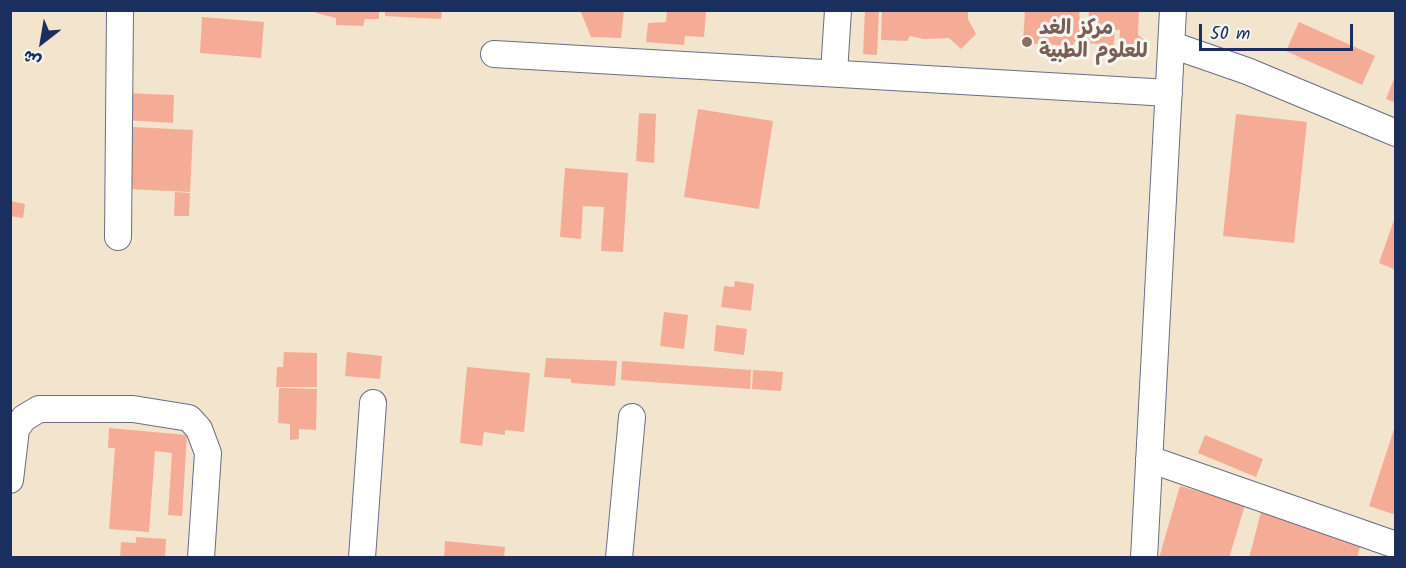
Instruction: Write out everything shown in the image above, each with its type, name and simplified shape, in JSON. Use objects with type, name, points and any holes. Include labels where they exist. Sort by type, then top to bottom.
[{"type":"street","points":[[118,237],[120,10]]},
{"type":"street","points":[[834,73],[838,10]]},
{"type":"street","points":[[1144,558],[1173,10]]},
{"type":"street","points":[[1172,45],[1247,71],[1395,133]]},
{"type":"street","points":[[494,54],[1169,93]]},
{"type":"street","points":[[362,558],[373,403]]},
{"type":"street","points":[[10,480],[16,429],[24,418],[39,409],[133,409],[189,418],[199,429],[208,453],[201,558]]},
{"type":"street","points":[[619,558],[633,417]]},
{"type":"street","points":[[1149,459],[1395,545]]},
{"type":"building","points":[[316,10],[379,10],[379,19],[365,19],[363,26],[336,25],[336,18],[316,13]]},
{"type":"building","points":[[385,10],[442,10],[441,19],[385,16]]},
{"type":"building","points":[[580,10],[624,10],[621,38],[591,37]]},
{"type":"building","points":[[667,10],[706,12],[704,37],[685,36],[684,45],[646,42],[648,23],[666,22]]},
{"type":"building","points":[[865,10],[879,10],[877,55],[863,54]]},
{"type":"building","points":[[882,10],[968,10],[968,19],[976,34],[961,49],[949,38],[924,39],[910,36],[907,41],[881,40]]},
{"type":"building","points":[[1025,10],[1079,10],[1081,33],[1072,46],[1023,43]]},
{"type":"building","points":[[1089,10],[1139,10],[1138,35],[1145,40],[1137,53],[1130,48],[1119,48],[1120,30],[1115,30],[1113,52],[1098,51],[1099,44],[1087,43]]},
{"type":"building","points":[[202,17],[264,22],[261,58],[200,53]]},
{"type":"building","points":[[1299,22],[1375,56],[1362,85],[1286,51]]},
{"type":"building","points":[[1396,76],[1396,103],[1386,99]]},
{"type":"building","points":[[126,93],[174,95],[173,123],[125,120]]},
{"type":"building","points":[[698,109],[773,121],[759,209],[684,197]]},
{"type":"building","points":[[639,113],[656,114],[654,163],[636,161]]},
{"type":"building","points":[[1236,114],[1307,122],[1294,243],[1223,236]]},
{"type":"building","points":[[133,127],[193,130],[190,192],[129,189]]},
{"type":"building","points":[[565,168],[628,173],[623,252],[601,251],[604,207],[583,206],[581,239],[560,237]]},
{"type":"building","points":[[175,192],[190,193],[189,216],[174,216]]},
{"type":"building","points":[[10,201],[25,204],[23,218],[10,216]]},
{"type":"building","points":[[1396,217],[1396,270],[1379,263]]},
{"type":"building","points":[[735,281],[754,284],[751,311],[721,307],[724,286],[734,287]]},
{"type":"building","points":[[664,312],[688,315],[684,349],[660,346]]},
{"type":"building","points":[[716,325],[747,329],[744,355],[714,351]]},
{"type":"building","points":[[284,352],[317,353],[317,387],[276,387],[277,367],[283,367]]},
{"type":"building","points":[[347,352],[382,356],[380,379],[345,376]]},
{"type":"building","points":[[546,358],[617,361],[615,386],[571,383],[571,379],[544,377]]},
{"type":"building","points":[[622,361],[751,370],[750,389],[621,380]]},
{"type":"building","points":[[467,367],[530,373],[524,432],[505,430],[505,435],[484,432],[482,446],[460,443]]},
{"type":"building","points":[[753,370],[783,372],[781,391],[752,389]]},
{"type":"building","points":[[279,388],[317,389],[316,430],[299,429],[299,439],[290,440],[290,424],[278,423]]},
{"type":"building","points":[[1396,426],[1396,515],[1369,506]]},
{"type":"building","points":[[109,428],[187,435],[182,516],[168,515],[172,453],[155,451],[149,532],[109,529],[115,448],[108,448]]},
{"type":"building","points":[[1205,435],[1263,459],[1256,477],[1198,453]]},
{"type":"building","points":[[1180,486],[1245,505],[1229,558],[1159,558]]},
{"type":"building","points":[[1261,512],[1362,539],[1357,558],[1249,558]]},
{"type":"building","points":[[136,537],[166,539],[165,558],[120,558],[121,542],[136,543]]},
{"type":"building","points":[[445,541],[505,547],[504,558],[444,558]]},
{"type":"place","name":"مركز الغد للعلوم الطبية","points":[[1027,42]]}]
